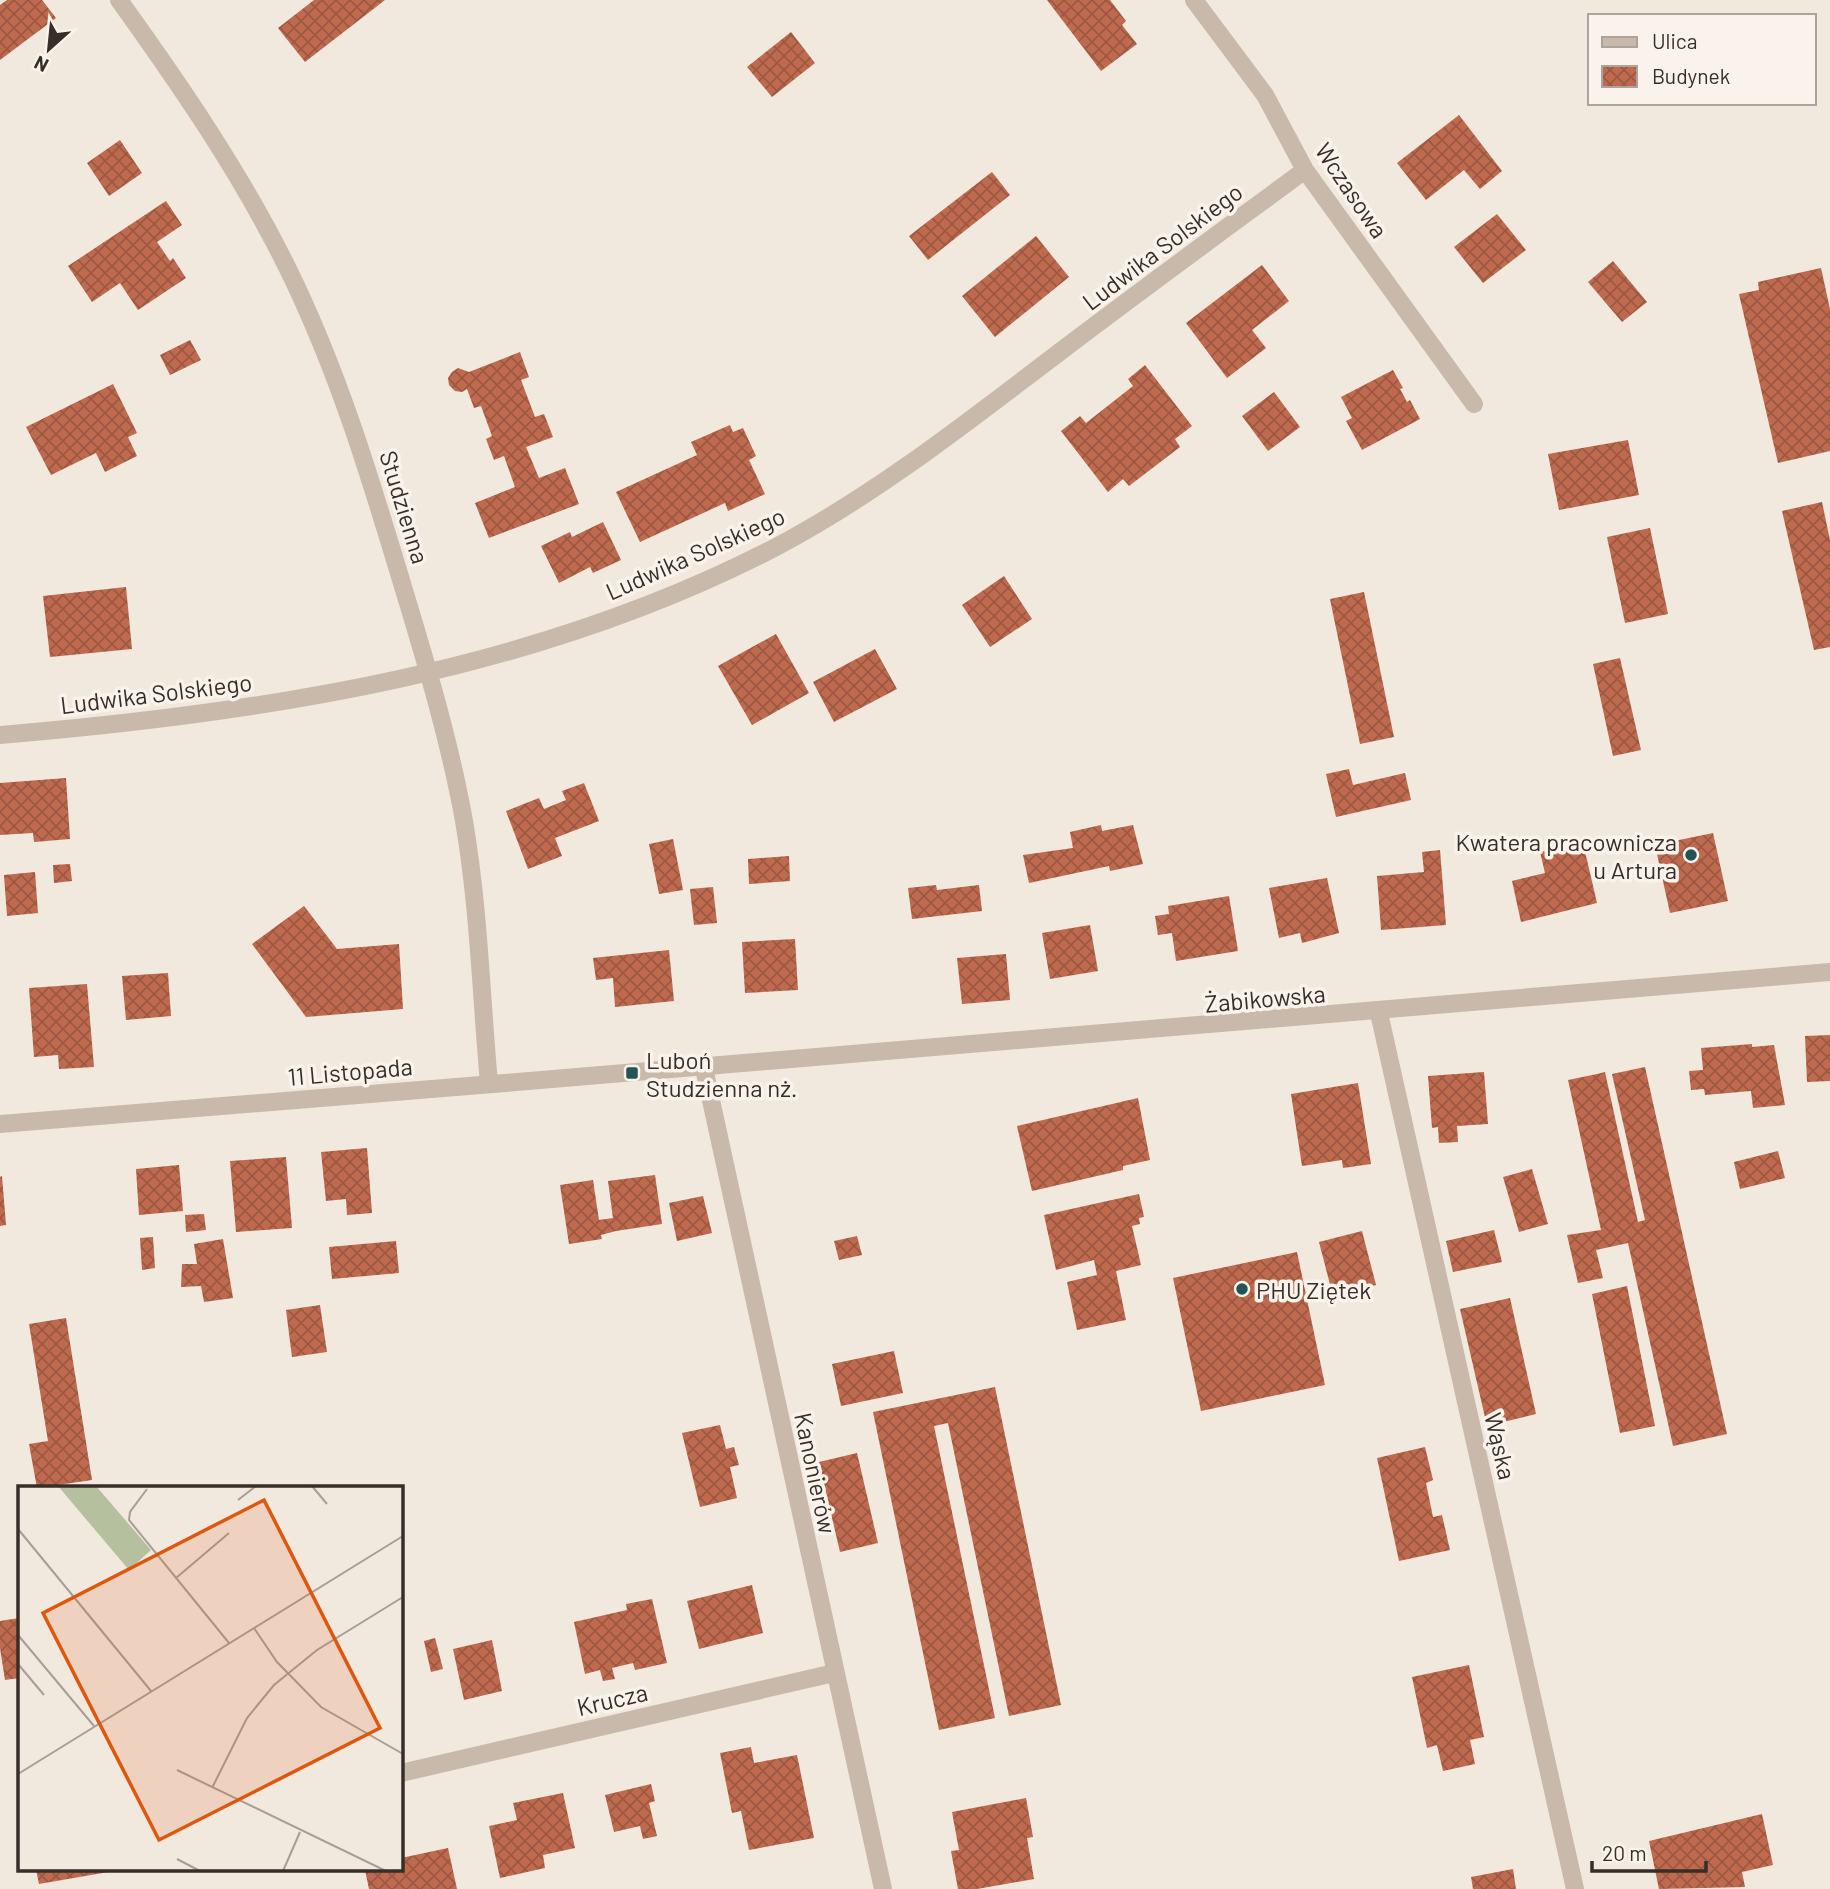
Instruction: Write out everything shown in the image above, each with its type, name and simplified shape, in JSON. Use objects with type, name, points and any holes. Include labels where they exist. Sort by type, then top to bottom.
[{"type":"street","name":"Studzienna","points":[[119,0],[224,154],[268,231],[303,301],[362,449],[429,673],[464,822],[471,870],[489,1083]]},
{"type":"street","name":"Wczasowa","points":[[1194,0],[1265,95],[1305,170],[1474,404]]},
{"type":"street","name":"Ludwika Solskiego","points":[[0,735],[149,721],[240,709],[429,673],[551,639],[668,596],[745,562],[822,521],[875,488],[947,438],[1305,170]]},
{"type":"street","name":"Żabikowska","points":[[704,1068],[1378,1013],[1830,972]]},
{"type":"street","name":"Wąska","points":[[1378,1013],[1575,1889]]},
{"type":"street","name":"11 Listopada","points":[[0,1124],[704,1068]]},
{"type":"street","name":"Kanonierów","points":[[704,1068],[883,1889]]},
{"type":"street","name":"Krucza","points":[[402,1773],[834,1673]]},
{"type":"building","points":[[7,0],[42,0],[56,18],[0,60],[0,5]]},
{"type":"building","points":[[314,0],[385,0],[305,62],[278,28]]},
{"type":"building","points":[[1047,0],[1110,0],[1126,21],[1122,25],[1137,44],[1101,71]]},
{"type":"building","points":[[791,32],[815,63],[772,97],[747,67]]},
{"type":"building","points":[[1459,115],[1502,171],[1480,189],[1464,170],[1426,200],[1397,163]]},
{"type":"building","points":[[120,140],[142,173],[109,196],[87,163]]},
{"type":"building","points":[[992,172],[1010,195],[928,260],[909,236]]},
{"type":"building","points":[[166,201],[182,225],[157,242],[170,261],[173,258],[186,278],[138,310],[120,283],[92,302],[68,266]]},
{"type":"building","points":[[1497,214],[1526,250],[1483,283],[1454,247]]},
{"type":"building","points":[[1036,236],[1069,277],[995,337],[962,296]]},
{"type":"building","points":[[1613,261],[1647,302],[1622,322],[1588,282]]},
{"type":"building","points":[[1262,265],[1289,301],[1252,330],[1266,348],[1227,378],[1186,323]]},
{"type":"building","points":[[1821,268],[1830,309],[1830,451],[1778,463],[1739,294],[1759,290],[1758,282]]},
{"type":"building","points":[[190,340],[201,360],[170,375],[160,355]]},
{"type":"building","points":[[520,352],[529,377],[521,380],[535,417],[544,414],[553,437],[526,447],[539,478],[565,468],[579,504],[489,538],[475,503],[515,487],[504,456],[494,460],[486,439],[492,436],[481,406],[474,408],[467,389],[462,392],[455,391],[449,385],[448,378],[458,368],[469,372]]},
{"type":"building","points":[[1145,365],[1192,426],[1175,439],[1180,447],[1129,486],[1123,479],[1108,492],[1061,431],[1080,416],[1086,423],[1133,386],[1128,379]]},
{"type":"building","points":[[1393,370],[1407,402],[1410,400],[1420,419],[1362,450],[1346,421],[1352,418],[1341,397]]},
{"type":"building","points":[[113,384],[137,433],[128,437],[137,456],[105,472],[96,453],[51,475],[26,427]]},
{"type":"building","points":[[1274,392],[1300,427],[1268,451],[1242,416]]},
{"type":"building","points":[[730,425],[733,432],[743,428],[756,456],[749,460],[765,494],[728,511],[725,503],[640,542],[616,492],[697,455],[691,442]]},
{"type":"building","points":[[1628,440],[1639,495],[1559,510],[1548,454]]},
{"type":"building","points":[[1822,502],[1830,540],[1830,647],[1814,650],[1782,511]]},
{"type":"building","points":[[603,522],[621,560],[593,573],[590,567],[559,583],[541,546],[570,532],[572,537]]},
{"type":"building","points":[[1650,528],[1668,614],[1625,623],[1607,537]]},
{"type":"building","points":[[1004,576],[1032,619],[990,647],[962,605]]},
{"type":"building","points":[[126,587],[132,649],[50,657],[43,596]]},
{"type":"building","points":[[1364,592],[1394,737],[1360,744],[1330,599]]},
{"type":"building","points":[[776,634],[809,693],[752,725],[718,666]]},
{"type":"building","points":[[875,649],[897,689],[834,722],[813,682]]},
{"type":"building","points":[[1620,658],[1641,750],[1613,756],[1593,664]]},
{"type":"building","points":[[1349,769],[1353,785],[1405,773],[1411,800],[1336,817],[1326,774]]},
{"type":"building","points":[[66,778],[70,839],[34,842],[33,833],[0,835],[0,783]]},
{"type":"building","points":[[584,783],[599,821],[555,838],[562,856],[528,869],[506,811],[539,798],[544,809],[566,800],[562,791]]},
{"type":"building","points":[[1101,825],[1102,831],[1133,825],[1143,864],[1110,871],[1109,866],[1029,883],[1023,855],[1073,848],[1070,832]]},
{"type":"building","points":[[1713,833],[1728,901],[1670,913],[1655,845]]},
{"type":"building","points":[[673,839],[683,890],[659,894],[649,844]]},
{"type":"building","points":[[1583,843],[1597,903],[1521,922],[1512,881],[1545,873],[1540,852]]},
{"type":"building","points":[[1440,850],[1446,925],[1381,930],[1377,876],[1424,872],[1422,852]]},
{"type":"building","points":[[789,856],[790,881],[749,884],[748,859]]},
{"type":"building","points":[[70,864],[72,881],[54,883],[53,865]]},
{"type":"building","points":[[35,872],[38,913],[7,916],[4,875]]},
{"type":"building","points":[[1327,878],[1339,933],[1302,943],[1300,933],[1279,938],[1269,888]]},
{"type":"building","points":[[936,885],[937,890],[979,885],[982,911],[912,919],[908,888]]},
{"type":"building","points":[[713,887],[717,923],[694,925],[690,889]]},
{"type":"building","points":[[1229,896],[1238,951],[1176,961],[1172,933],[1158,935],[1155,916],[1169,914],[1168,906]]},
{"type":"building","points":[[304,906],[337,949],[399,944],[403,1009],[306,1017],[252,944]]},
{"type":"building","points":[[1090,925],[1098,971],[1050,979],[1042,933]]},
{"type":"building","points":[[795,939],[798,990],[745,993],[742,942]]},
{"type":"building","points":[[669,950],[674,1001],[615,1007],[613,978],[596,980],[593,958]]},
{"type":"building","points":[[1006,954],[1010,1000],[962,1004],[957,958]]},
{"type":"building","points":[[168,973],[171,1016],[126,1020],[122,976]]},
{"type":"building","points":[[87,984],[94,1067],[59,1069],[58,1055],[34,1057],[29,988]]},
{"type":"building","points":[[1830,1035],[1830,1081],[1807,1082],[1805,1036]]},
{"type":"building","points":[[1752,1044],[1752,1047],[1774,1045],[1785,1105],[1753,1108],[1751,1091],[1705,1095],[1704,1089],[1691,1090],[1689,1071],[1703,1070],[1701,1048]]},
{"type":"building","points":[[1645,1067],[1727,1434],[1673,1446],[1628,1243],[1596,1250],[1603,1278],[1578,1283],[1567,1235],[1601,1230],[1568,1080],[1605,1072],[1638,1222],[1645,1220],[1612,1074]]},
{"type":"building","points":[[1484,1072],[1488,1124],[1457,1126],[1458,1142],[1439,1143],[1438,1127],[1432,1128],[1428,1076]]},
{"type":"building","points":[[1358,1083],[1371,1164],[1343,1168],[1342,1160],[1302,1166],[1291,1094]]},
{"type":"building","points":[[1138,1098],[1150,1160],[1123,1166],[1123,1170],[1032,1191],[1017,1126]]},
{"type":"building","points":[[367,1148],[372,1213],[347,1215],[346,1199],[326,1201],[321,1152]]},
{"type":"building","points":[[1778,1151],[1785,1178],[1740,1189],[1734,1162]]},
{"type":"building","points":[[286,1157],[292,1228],[236,1232],[230,1161]]},
{"type":"building","points":[[179,1165],[183,1211],[139,1215],[136,1169]]},
{"type":"building","points":[[1532,1169],[1548,1224],[1519,1232],[1503,1177]]},
{"type":"building","points":[[655,1175],[662,1224],[616,1231],[601,1235],[602,1239],[569,1244],[560,1185],[593,1180],[599,1220],[613,1218],[608,1181]]},
{"type":"building","points":[[2,1176],[6,1225],[0,1226],[0,1177]]},
{"type":"building","points":[[1139,1194],[1144,1217],[1139,1218],[1140,1224],[1132,1226],[1141,1265],[1116,1271],[1126,1320],[1077,1330],[1067,1282],[1097,1275],[1094,1260],[1056,1270],[1044,1215]]},
{"type":"building","points":[[703,1196],[712,1233],[677,1241],[669,1203]]},
{"type":"building","points":[[204,1214],[206,1230],[186,1232],[185,1215]]},
{"type":"building","points":[[1494,1230],[1502,1262],[1453,1272],[1446,1241]]},
{"type":"building","points":[[1362,1231],[1376,1285],[1333,1296],[1319,1242]]},
{"type":"building","points":[[857,1236],[862,1255],[839,1260],[834,1241]]},
{"type":"building","points":[[153,1237],[155,1268],[142,1270],[140,1238]]},
{"type":"building","points":[[223,1239],[233,1298],[204,1302],[201,1286],[181,1287],[182,1264],[197,1264],[194,1244]]},
{"type":"building","points":[[396,1241],[399,1273],[332,1279],[329,1247]]},
{"type":"building","points":[[1297,1252],[1325,1385],[1201,1411],[1173,1278]]},
{"type":"building","points":[[1627,1286],[1655,1426],[1620,1433],[1592,1294]]},
{"type":"building","points":[[1510,1298],[1536,1414],[1487,1426],[1460,1309]]},
{"type":"building","points":[[320,1305],[327,1352],[292,1357],[286,1310]]},
{"type":"building","points":[[66,1318],[92,1480],[37,1486],[29,1444],[48,1441],[29,1324]]},
{"type":"building","points":[[894,1351],[903,1393],[841,1406],[832,1364]]},
{"type":"building","points":[[995,1387],[1061,1705],[1009,1716],[948,1423],[934,1426],[995,1718],[939,1730],[873,1412]]},
{"type":"building","points":[[720,1425],[726,1449],[734,1447],[739,1465],[730,1467],[737,1498],[700,1507],[682,1433]]},
{"type":"building","points":[[1425,1447],[1433,1480],[1426,1483],[1433,1517],[1442,1515],[1450,1550],[1399,1561],[1377,1458]]},
{"type":"building","points":[[857,1453],[878,1543],[840,1552],[819,1462]]},
{"type":"building","points":[[752,1585],[763,1633],[699,1649],[687,1601]]},
{"type":"building","points":[[652,1599],[667,1663],[635,1670],[633,1663],[612,1668],[615,1679],[603,1681],[600,1670],[585,1674],[574,1622],[627,1610],[626,1604]]},
{"type":"building","points":[[18,1618],[18,1678],[5,1680],[0,1648],[0,1621]]},
{"type":"building","points":[[435,1638],[443,1669],[431,1672],[424,1641]]},
{"type":"building","points":[[492,1640],[502,1691],[464,1700],[453,1649]]},
{"type":"building","points":[[1469,1665],[1484,1737],[1470,1740],[1475,1764],[1443,1771],[1437,1745],[1427,1748],[1412,1677]]},
{"type":"building","points":[[751,1747],[754,1763],[797,1755],[814,1838],[749,1850],[741,1811],[732,1813],[720,1753]]},
{"type":"building","points":[[651,1784],[655,1801],[649,1803],[657,1836],[643,1839],[640,1826],[614,1832],[605,1795]]},
{"type":"building","points":[[563,1793],[575,1848],[543,1855],[545,1868],[500,1878],[489,1826],[517,1820],[513,1803]]},
{"type":"building","points":[[1026,1798],[1033,1837],[1027,1838],[1034,1879],[977,1889],[958,1889],[951,1851],[959,1850],[952,1812]]},
{"type":"building","points":[[1762,1814],[1773,1865],[1742,1872],[1745,1887],[1659,1889],[1649,1841]]},
{"type":"building","points":[[448,1848],[457,1889],[369,1889],[365,1871],[402,1871],[402,1858]]},
{"type":"building","points":[[1513,1869],[1516,1889],[1473,1889],[1471,1877]]},
{"type":"building","points":[[36,1871],[114,1871],[39,1884]]},
{"type":"place","name":"Kwatera pracownicza u Artura","points":[[1691,855]]},
{"type":"place","name":"Luboń Studzienna nż.","points":[[632,1073]]},
{"type":"place","name":"PHU Ziętek","points":[[1242,1289]]}]
